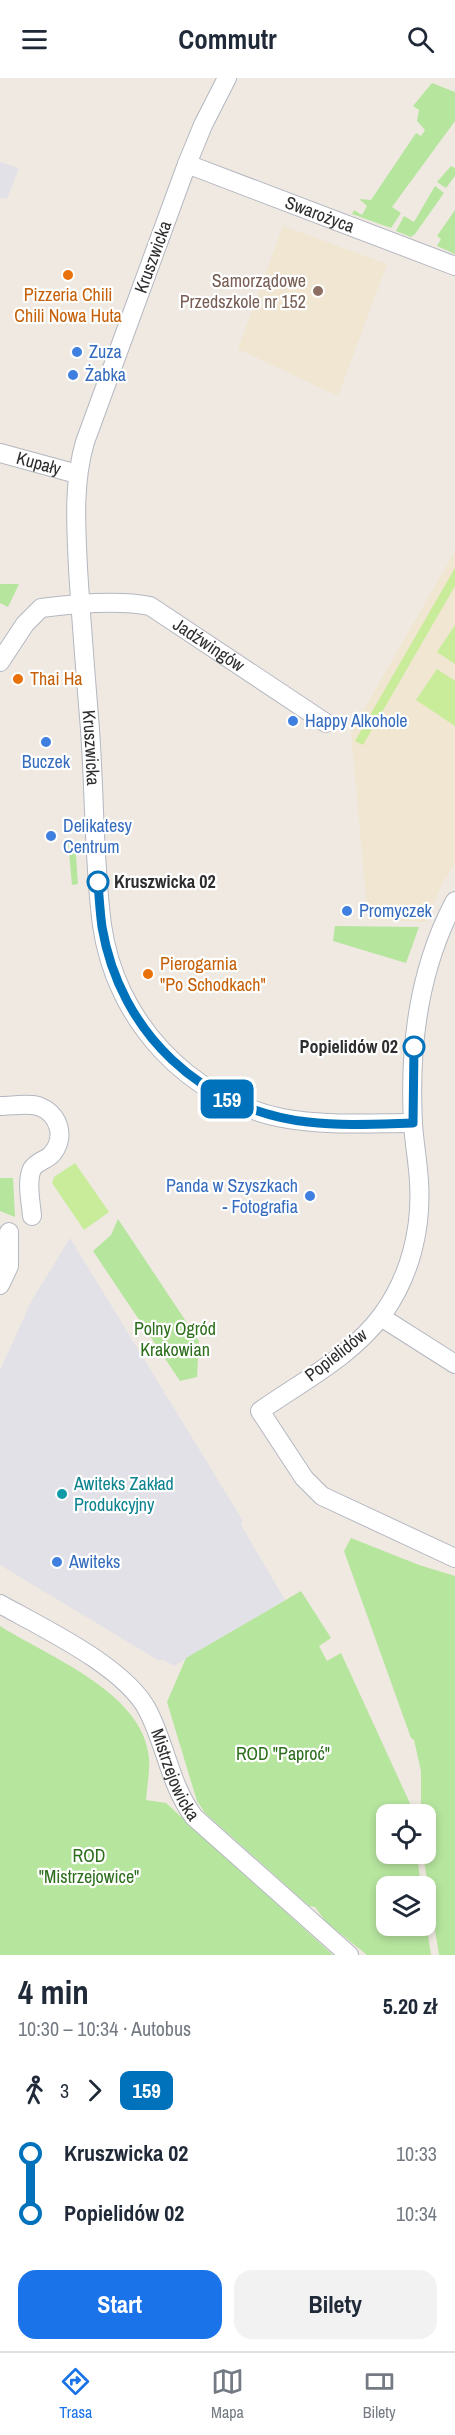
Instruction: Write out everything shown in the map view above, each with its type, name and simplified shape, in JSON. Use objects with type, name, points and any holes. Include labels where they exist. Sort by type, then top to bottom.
[{"type":"street","name":"Kruszwicka","points":[[227,78],[203,125],[187,164],[85,442],[77,474],[76,524],[80,606],[102,927],[124,997],[136,1020],[174,1064],[208,1089],[237,1104],[280,1118],[309,1122],[413,1123]]},
{"type":"street","name":"Swarożyca","points":[[187,164],[455,266]]},
{"type":"street","name":"Kupały","points":[[0,453],[77,474]]},
{"type":"street","name":"Jadźwingów","points":[[0,662],[37,610],[62,605],[120,603],[150,606],[326,723]]},
{"type":"street","name":"Popielidów","points":[[455,901],[431,961],[418,1012],[414,1047],[413,1123],[419,1180],[417,1233],[401,1284],[381,1317],[359,1340],[333,1361],[260,1411],[304,1478],[322,1496],[455,1558]]},
{"type":"street","points":[[0,1106],[40,1107],[49,1112],[59,1126],[57,1144],[51,1155],[33,1167],[30,1178],[32,1216]]},
{"type":"street","points":[[0,1285],[9,1266],[9,1232]]},
{"type":"street","points":[[381,1317],[455,1365]]},
{"type":"street","name":"Mistrzejowicka","points":[[0,1604],[92,1658],[127,1684],[148,1710],[177,1791],[194,1817],[242,1863],[349,1955]]},
{"type":"shaded area","points":[[0,162],[19,168],[7,199],[0,198]]},
{"type":"shaded area","name":"Samorządowe Przedszkole nr 152","points":[[283,226],[387,264],[338,396],[238,349]]},
{"type":"shaded area","points":[[455,551],[455,864],[442,884],[426,922],[368,920],[351,732]]},
{"type":"shaded area","points":[[70,1238],[243,1521],[241,1525],[285,1600],[174,1666],[162,1659],[160,1661],[156,1659],[0,1565],[0,1370],[32,1300]]},
{"type":"green space","points":[[432,83],[455,92],[455,121],[392,207],[401,213],[391,228],[352,214],[354,210],[362,215],[367,206],[359,199],[371,200],[416,133],[421,136],[425,130],[417,121],[419,110],[413,106]]},
{"type":"green space","points":[[451,166],[455,168],[455,176],[446,188],[437,182]]},
{"type":"green space","points":[[435,186],[444,193],[415,234],[411,237],[396,231],[404,216],[414,222]]},
{"type":"green space","points":[[455,210],[455,254],[437,246],[441,239],[437,236]]},
{"type":"green space","points":[[455,568],[455,586],[363,745],[355,741]]},
{"type":"green space","points":[[0,584],[19,584],[8,607],[0,603]]},
{"type":"green space","points":[[455,625],[455,664],[437,652]]},
{"type":"green space","points":[[437,669],[455,681],[455,726],[416,700]]},
{"type":"green space","points":[[68,841],[75,841],[78,884],[72,885]]},
{"type":"green space","points":[[335,926],[419,927],[406,963],[333,941]]},
{"type":"green space","points":[[75,1163],[109,1212],[84,1230],[52,1183],[54,1177]]},
{"type":"green space","points":[[0,1178],[13,1178],[15,1217],[0,1211]]},
{"type":"green space","name":"Polny Ogród Krakowian","points":[[118,1219],[199,1341],[197,1377],[180,1381],[93,1251],[111,1235]]},
{"type":"green space","points":[[351,1538],[419,1565],[455,1576],[455,1955],[439,1955],[436,1936],[436,1876],[426,1876],[425,1864],[436,1864],[436,1804],[421,1804],[421,1771],[414,1740],[411,1738],[344,1551]]},
{"type":"green space","name":"ROD \"Paproć\"","points":[[301,1591],[331,1638],[319,1646],[327,1661],[341,1653],[410,1804],[376,1804],[376,1864],[418,1864],[420,1876],[376,1876],[376,1936],[428,1936],[431,1955],[367,1955],[326,1922],[315,1907],[309,1906],[205,1813],[197,1801],[167,1702],[186,1658]]},
{"type":"green space","name":"ROD \"Mistrzejowice\"","points":[[0,1626],[67,1664],[113,1696],[130,1714],[143,1735],[149,1758],[146,1800],[166,1803],[333,1955],[0,1955]]},
{"type":"bus line","name":"159","points":[[98,882],[102,927],[107,949],[124,997],[136,1020],[174,1064],[220,1096],[280,1118],[328,1123],[413,1123],[414,1047]]},
{"type":"place","name":"Pizzeria Chili Chili Nowa Huta","points":[[68,275]]},
{"type":"place","name":"Samorządowe Przedszkole nr 152","points":[[318,291]]},
{"type":"place","name":"Zuza","points":[[77,352]]},
{"type":"place","name":"Żabka","points":[[73,375]]},
{"type":"place","name":"Thai Ha","points":[[18,679]]},
{"type":"place","name":"Happy Alkohole","points":[[293,721]]},
{"type":"place","name":"Buczek","points":[[46,742]]},
{"type":"place","name":"Delikatesy Centrum","points":[[51,836]]},
{"type":"place","name":"Kruszwicka 02","points":[[98,882]]},
{"type":"place","name":"Promyczek","points":[[347,911]]},
{"type":"place","name":"Pierogarnia \"Po Schodkach\"","points":[[148,974]]},
{"type":"place","name":"Popielidów 02","points":[[414,1047]]},
{"type":"place","name":"Panda w Szyszkach - Fotografia","points":[[310,1196]]},
{"type":"place","name":"Awiteks Zakład Produkcyjny","points":[[62,1494]]},
{"type":"place","name":"Awiteks","points":[[57,1562]]}]
